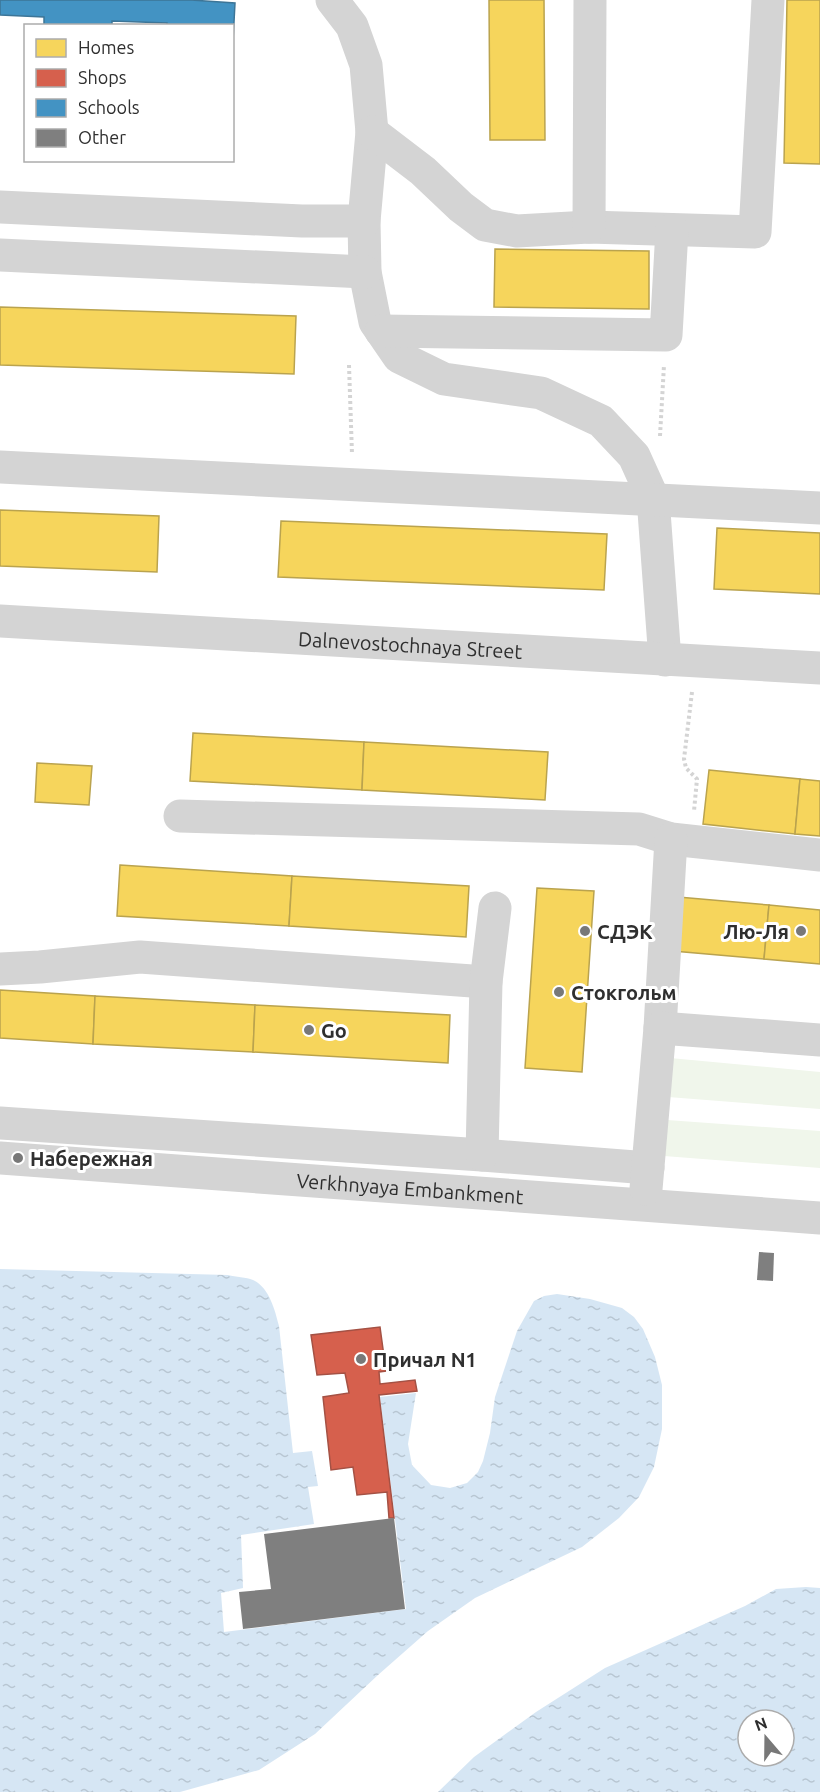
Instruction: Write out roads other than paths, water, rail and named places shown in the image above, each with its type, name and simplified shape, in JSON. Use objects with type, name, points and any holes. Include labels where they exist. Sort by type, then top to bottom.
[{"type":"street","points":[[332,0],[352,26],[366,65],[372,132],[364,220],[365,272],[375,322],[399,357],[444,380],[542,393],[601,421],[634,456],[653,498],[665,660]]},
{"type":"street","points":[[589,227],[590,0]]},
{"type":"street","points":[[372,132],[423,171],[460,207],[485,225],[517,231],[589,227],[754,232],[768,0]]},
{"type":"street","points":[[0,207],[302,221],[364,220]]},
{"type":"street","points":[[381,331],[666,334],[672,230]]},
{"type":"street","points":[[0,255],[365,272]]},
{"type":"street","points":[[0,467],[820,508]]},
{"type":"street","name":"Dalnevostochnaya Street","points":[[0,621],[820,668]]},
{"type":"street","points":[[180,816],[682,831],[820,855]]},
{"type":"street","points":[[645,1206],[660,1028],[682,831]]},
{"type":"street","points":[[482,1155],[486,982],[495,908]]},
{"type":"street","points":[[0,969],[140,957],[486,982]]},
{"type":"street","points":[[660,1028],[820,1040]]},
{"type":"street","points":[[0,1123],[648,1168]]},
{"type":"street","name":"Verkhnyaya Embankment","points":[[0,1158],[820,1218]]},
{"type":"water","points":[[0,1269],[228,1275],[253,1280],[259,1283],[267,1293],[279,1326],[293,1453],[312,1451],[318,1486],[308,1487],[314,1524],[241,1535],[243,1588],[221,1593],[224,1632],[406,1609],[380,1397],[416,1393],[408,1444],[412,1465],[431,1485],[450,1488],[467,1483],[478,1472],[483,1461],[495,1397],[517,1331],[534,1301],[544,1296],[557,1294],[590,1299],[622,1308],[634,1317],[643,1329],[655,1357],[662,1385],[662,1429],[654,1467],[639,1497],[619,1518],[582,1547],[475,1598],[428,1631],[315,1734],[259,1770],[180,1792],[0,1792]]},
{"type":"water","points":[[820,1588],[820,1792],[438,1792],[474,1757],[536,1712],[605,1668],[745,1606],[776,1589]]},
{"type":"place","name":"СДЭК","points":[[585,931]]},
{"type":"place","name":"Лю-Ля","points":[[801,931]]},
{"type":"place","name":"Стокгольм","points":[[559,992]]},
{"type":"place","name":"Go","points":[[309,1030]]},
{"type":"place","name":"Набережная","points":[[18,1158]]},
{"type":"place","name":"Причал N1","points":[[361,1359]]}]
